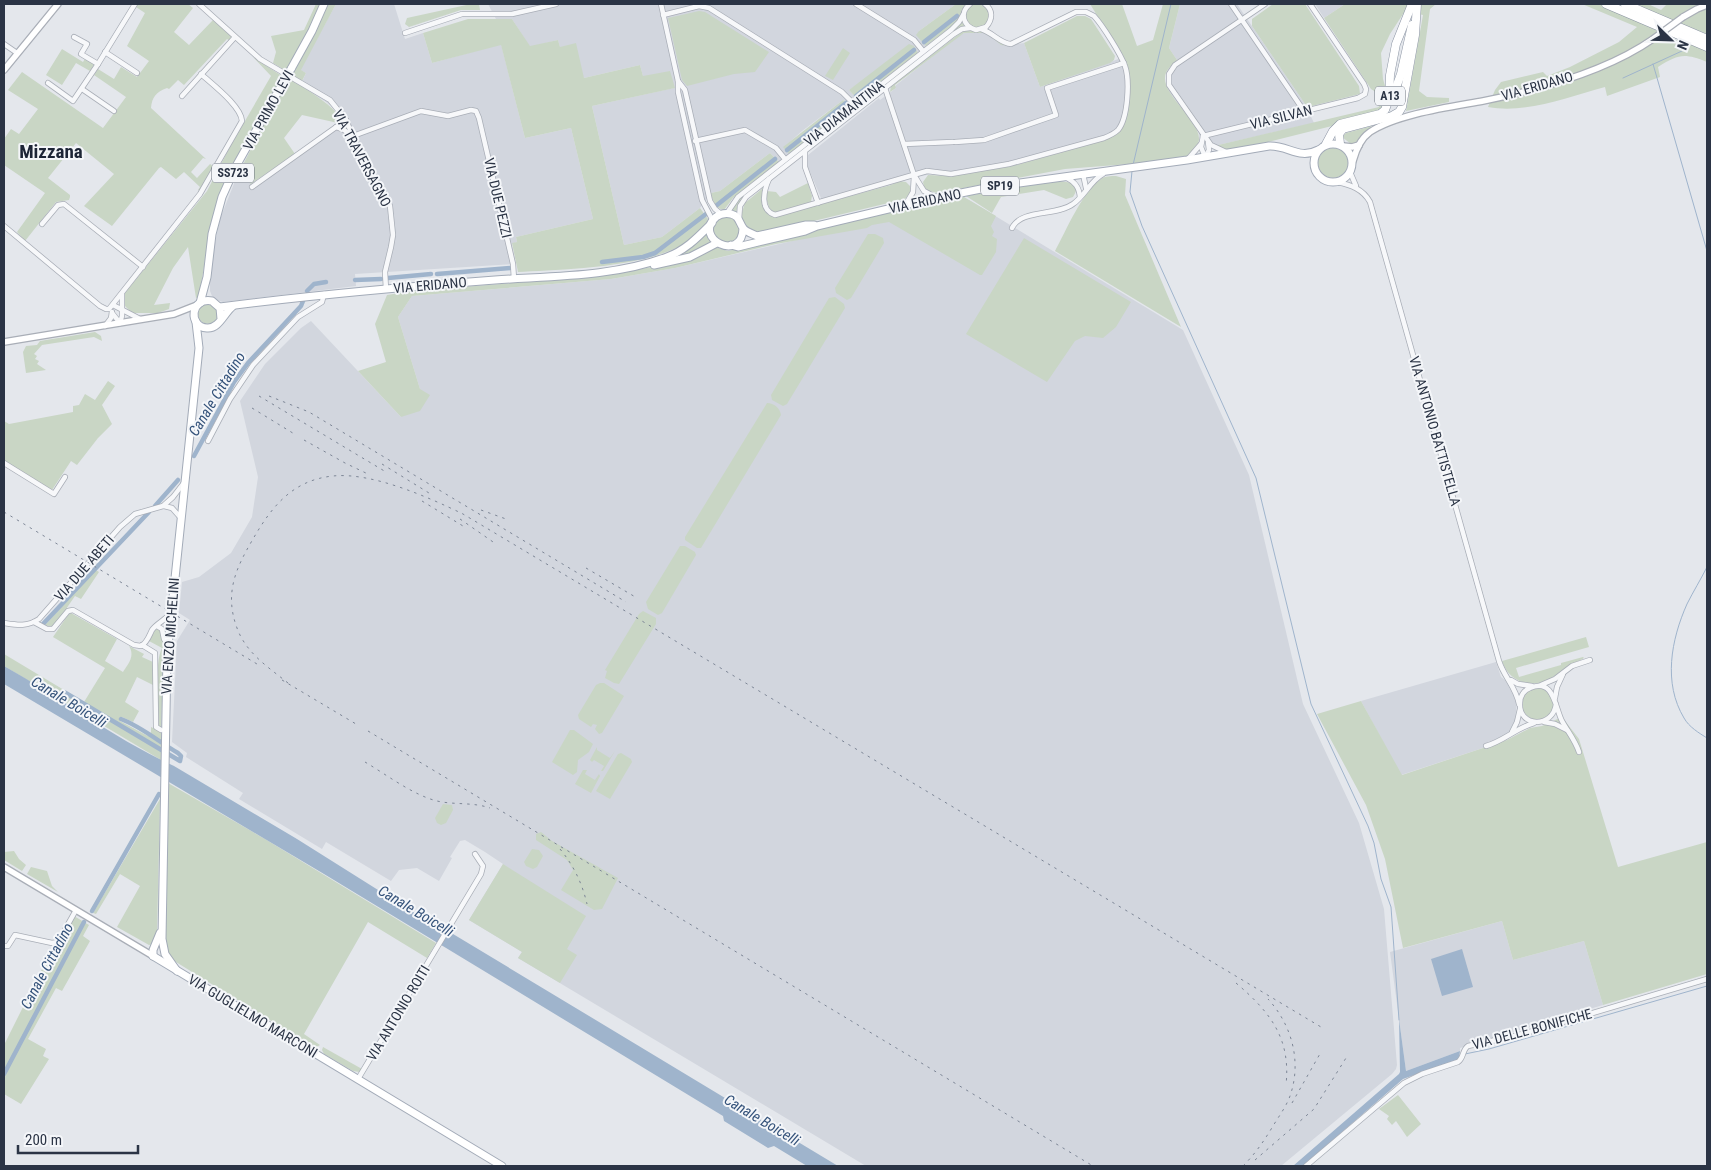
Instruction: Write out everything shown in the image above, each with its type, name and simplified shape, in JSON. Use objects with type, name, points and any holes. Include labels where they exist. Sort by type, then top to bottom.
[{"type":"highway","name":"A13","points":[[1342,145],[1339,134],[1344,128],[1392,116],[1399,112],[1402,107],[1416,24],[1425,4]]},
{"type":"highway","points":[[1604,4],[1707,47]]},
{"type":"highway","points":[[1625,4],[1707,39]]},
{"type":"highway","name":"A13","points":[[1414,5],[1416,24]]},
{"type":"highway","name":"A13","points":[[1385,110],[1390,99],[1390,75],[1396,44],[1414,5]]},
{"type":"highway","name":"A13","points":[[1326,144],[1333,131],[1340,124],[1380,114],[1391,101],[1401,74],[1414,5]]},
{"type":"main road","points":[[4,70],[58,4]]},
{"type":"main road","name":"VIA PRIMO LEVI","points":[[199,304],[207,277],[212,234],[222,197],[235,168],[312,31],[324,4]]},
{"type":"main road","name":"VIA ERIDANO","points":[[1350,172],[1359,145],[1368,133],[1391,122],[1427,112],[1540,88],[1616,61],[1653,39],[1697,8],[1707,5]]},
{"type":"main road","points":[[1326,144],[1335,143],[1352,147],[1359,145]]},
{"type":"main road","name":"VIA ERIDANO","points":[[4,342],[174,314],[208,300],[217,305],[236,305],[385,285],[586,273],[654,265],[696,255],[717,243],[738,247],[905,205],[991,187],[1273,146],[1307,155],[1326,144]]},
{"type":"main road","points":[[1342,145],[1350,152],[1353,161]]},
{"type":"main road","points":[[1314,167],[1314,159],[1318,150]]},
{"type":"main road","name":"VIA ERIDANO","points":[[1300,154],[1314,167],[1322,179],[1337,182]]},
{"type":"main road","points":[[1337,182],[1345,178],[1350,172]]},
{"type":"main road","points":[[724,214],[736,216],[743,228],[739,240],[731,245]]},
{"type":"main road","name":"VIA ERIDANO","points":[[624,268],[675,254],[694,242],[712,222],[724,214]]},
{"type":"main road","points":[[712,222],[711,234],[717,243]]},
{"type":"main road","name":"VIA ERIDANO","points":[[743,228],[753,234],[763,236],[806,225],[817,226]]},
{"type":"main road","name":"VIA PRIMO LEVI","points":[[207,277],[209,292],[217,305]]},
{"type":"main road","points":[[196,321],[194,313],[199,304]]},
{"type":"main road","points":[[217,305],[222,313],[221,319]]},
{"type":"main road","points":[[212,328],[217,325],[227,311],[236,305]]},
{"type":"main road","name":"VIA ERIDANO","points":[[174,314],[185,315],[203,327],[212,328]]},
{"type":"main road","name":"VIA ENZO MICHELINI","points":[[177,971],[167,958],[162,943],[166,678],[170,614],[199,348],[196,321]]},
{"type":"main road","name":"VIA ENZO MICHELINI","points":[[199,348],[205,333],[212,328]]},
{"type":"main road","name":"VIA GUGLIELMO MARCONI","points":[[4,867],[502,1166]]},
{"type":"main road","name":"VIA ENZO MICHELINI","points":[[153,956],[154,947],[162,926]]},
{"type":"main road","points":[[153,956],[158,952],[162,943]]},
{"type":"main road","points":[[137,947],[147,950],[154,947]]},
{"type":"street","points":[[48,83],[73,101],[135,4]]},
{"type":"street","name":"VIA TRAVERSAGNO","points":[[199,4],[267,64],[330,100],[346,120],[367,170],[382,190],[390,206],[393,224],[392,242],[384,274],[385,285]]},
{"type":"street","points":[[405,32],[462,14],[512,14],[556,4]]},
{"type":"street","points":[[661,4],[702,200],[712,222]]},
{"type":"street","points":[[856,4],[914,40],[923,51]]},
{"type":"street","name":"VIA DIAMANTINA","points":[[724,214],[738,196],[960,22],[969,4]]},
{"type":"street","points":[[987,4],[991,13],[994,34]]},
{"type":"street","points":[[1231,4],[1304,111]]},
{"type":"street","points":[[1229,153],[1215,148],[1203,136],[1169,85],[1169,74],[1175,65],[1265,4]]},
{"type":"street","name":"VIA SILVAN","points":[[1203,136],[1358,98],[1366,93],[1364,84],[1310,4]]},
{"type":"street","points":[[663,14],[706,6],[842,92],[855,105]]},
{"type":"street","points":[[770,179],[764,197],[767,210],[775,215],[932,171],[951,174],[1018,162],[1111,135],[1122,124],[1127,99],[1124,63],[1097,20],[1088,13],[1074,13],[1013,43],[1007,44],[994,34],[970,28],[965,22],[963,15]]},
{"type":"street","points":[[981,30],[991,20]]},
{"type":"street","name":"VIA DIAMANTINA","points":[[740,220],[739,211],[744,200],[954,34],[970,28]]},
{"type":"street","points":[[74,37],[87,44],[81,54],[98,64]]},
{"type":"street","points":[[182,96],[236,37]]},
{"type":"street","points":[[4,44],[17,52]]},
{"type":"street","points":[[105,52],[138,73]]},
{"type":"street","points":[[904,144],[984,140],[1056,115],[1047,88],[1124,63]]},
{"type":"street","points":[[4,226],[100,306],[108,309],[122,294],[204,189],[242,122],[242,118],[234,105],[201,74]]},
{"type":"street","points":[[678,81],[684,90],[709,198],[715,209],[724,214]]},
{"type":"street","points":[[885,88],[914,175],[924,191],[938,198]]},
{"type":"street","points":[[82,89],[114,111]]},
{"type":"street","name":"VIA DUE PEZZI","points":[[354,137],[421,111],[448,116],[471,110],[477,113],[513,264],[514,276]]},
{"type":"street","points":[[252,187],[346,120]]},
{"type":"street","points":[[336,127],[354,137]]},
{"type":"street","points":[[689,142],[745,130],[776,148],[785,160]]},
{"type":"street","points":[[1203,136],[1201,150],[1205,157]]},
{"type":"street","points":[[1205,157],[1208,150],[1208,142]]},
{"type":"street","points":[[1187,160],[1201,143]]},
{"type":"street","points":[[805,151],[805,167],[818,203]]},
{"type":"street","points":[[790,163],[798,162],[805,167]]},
{"type":"street","name":"VIA ERIDANO","points":[[1012,228],[1014,223],[1027,216],[1064,209],[1073,204],[1099,176],[1109,171]]},
{"type":"street","name":"VIA ANTONIO BATTISTELLA","points":[[1350,172],[1356,188],[1365,194],[1371,206],[1499,661],[1517,693],[1520,706],[1526,718],[1536,722]]},
{"type":"street","points":[[1083,174],[1086,188]]},
{"type":"street","points":[[1078,189],[1083,174]]},
{"type":"street","points":[[905,205],[913,192],[914,175]]},
{"type":"street","points":[[1063,176],[1075,182],[1080,198]]},
{"type":"street","points":[[1337,182],[1356,188]]},
{"type":"street","points":[[702,200],[709,198]]},
{"type":"street","points":[[42,224],[58,205],[64,204],[143,267]]},
{"type":"street","points":[[120,323],[122,294]]},
{"type":"street","points":[[208,441],[230,400],[254,365],[302,314],[323,300],[324,294]]},
{"type":"street","points":[[113,305],[142,320]]},
{"type":"street","points":[[105,326],[109,321],[113,305]]},
{"type":"street","points":[[112,313],[120,323]]},
{"type":"street","points":[[4,463],[54,494],[65,477]]},
{"type":"street","points":[[163,506],[173,497],[185,481]]},
{"type":"street","points":[[163,506],[172,508],[180,517]]},
{"type":"street","name":"VIA DUE ABETI","points":[[34,622],[44,614],[124,523],[140,512],[163,506]]},
{"type":"street","points":[[4,623],[24,625],[34,622],[47,629],[54,629],[68,611],[74,610],[134,645],[142,645],[155,653],[156,727],[161,730]]},
{"type":"street","points":[[142,645],[146,642],[154,628],[170,614]]},
{"type":"street","points":[[157,626],[161,627],[164,639],[168,644]]},
{"type":"street","points":[[1511,734],[1517,722],[1523,693],[1552,681],[1572,666],[1590,660]]},
{"type":"street","points":[[1543,721],[1552,714],[1558,684],[1564,672]]},
{"type":"street","points":[[1508,678],[1518,684],[1536,686],[1548,690],[1555,701],[1561,719],[1580,752]]},
{"type":"street","points":[[1486,746],[1498,742],[1522,727],[1536,722],[1543,721],[1555,724],[1570,732]]},
{"type":"street","name":"VIA ANTONIO ROITI","points":[[358,1079],[481,874],[483,866],[475,854]]},
{"type":"street","points":[[4,946],[8,946],[15,935],[52,943],[58,942],[76,910]]},
{"type":"street","name":"VIA DELLE BONIFICHE","points":[[1306,1166],[1404,1083],[1461,1059],[1464,1050],[1470,1046],[1519,1035],[1707,979]]},
{"type":"shaded area","points":[[336,4],[394,4],[405,39],[423,33],[432,63],[501,44],[525,138],[571,128],[593,219],[516,237],[517,242],[512,244],[516,264],[355,274],[356,286],[223,302],[216,300],[210,291],[210,267],[220,219],[237,176],[252,184],[342,120],[326,102],[300,86],[306,73],[300,70]]},
{"type":"shaded area","points":[[488,4],[956,4],[919,31],[926,46],[918,53],[914,46],[849,90],[858,100],[850,106],[843,100],[802,131],[784,147],[789,154],[779,162],[770,153],[720,191],[711,193],[700,208],[662,237],[624,245],[592,106],[674,88],[643,76],[640,65],[584,78],[560,47],[558,40],[530,47],[512,19],[496,19]]},
{"type":"shaded area","points":[[1180,4],[1237,4],[1305,104],[1314,123],[1214,146],[1200,139],[1198,130],[1169,92],[1166,81],[1167,71],[1177,60],[1169,48]]},
{"type":"shaded area","points":[[1315,4],[1345,4],[1324,18]]},
{"type":"shaded area","points":[[970,32],[983,33],[1005,46],[1024,43],[1040,87],[1124,57],[1128,71],[1130,95],[1123,125],[1102,141],[1021,164],[949,176],[931,174],[899,181],[891,185],[823,203],[808,167],[808,155],[879,98],[880,100],[896,88],[895,86],[957,37]]},
{"type":"shaded area","points":[[969,200],[1183,330],[1249,475],[1303,704],[1359,823],[1384,909],[1397,1065],[1392,1074],[1281,1166],[866,1166],[518,958],[522,952],[469,920],[503,864],[485,852],[465,840],[460,841],[439,881],[417,868],[399,870],[391,881],[326,842],[322,849],[239,799],[243,793],[186,757],[187,753],[172,742],[177,641],[190,620],[179,613],[182,582],[199,577],[231,553],[252,517],[258,477],[240,401],[265,364],[301,328],[311,321],[401,417],[420,389],[398,317],[412,296],[611,279],[675,268]]},
{"type":"shaded area","points":[[1496,662],[1501,677],[1509,683],[1517,700],[1515,723],[1507,740],[1401,775],[1361,701]]},
{"type":"shaded area","points":[[1502,921],[1513,960],[1584,941],[1603,1005],[1460,1048],[1460,1051],[1406,1071],[1390,952]]},
{"type":"green space","points":[[137,4],[188,4],[193,8],[174,32],[189,45],[213,20],[231,36],[230,41],[227,39],[184,85],[178,80],[169,89],[167,88],[157,93],[151,108],[206,159],[203,158],[191,172],[197,178],[210,164],[213,166],[200,191],[198,190],[200,187],[184,172],[176,179],[161,167],[159,168],[112,226],[84,206],[114,174],[76,143],[48,178],[70,195],[69,200],[56,202],[25,241],[17,232],[45,193],[4,165],[4,139],[11,129],[19,134],[38,109],[8,90],[22,72],[103,128],[126,97],[94,75],[98,69],[114,79],[121,67],[137,77],[149,61],[127,46],[145,13],[136,7]]},
{"type":"green space","points":[[316,4],[321,4],[286,71],[273,63],[276,52],[271,36],[304,30]]},
{"type":"green space","points":[[328,4],[336,4],[301,70],[306,73],[300,85],[328,105],[342,120],[338,123],[302,115],[284,138],[295,154],[251,184],[237,176],[290,75],[312,39]]},
{"type":"green space","points":[[471,4],[479,4],[480,10],[461,10],[409,27],[405,24],[407,18]]},
{"type":"green space","points":[[956,4],[965,4],[956,23],[926,46],[916,35]]},
{"type":"green space","points":[[977,4],[982,5],[988,11],[988,21],[982,27],[977,28],[972,27],[966,21],[965,16],[966,11],[972,5]]},
{"type":"green space","points":[[1090,4],[1122,4],[1137,46],[1153,40],[1163,4],[1180,4],[1169,48],[1177,60],[1180,60],[1170,67],[1165,76],[1166,86],[1189,117],[1199,137],[1194,151],[1186,156],[1142,163],[1065,169],[937,193],[925,190],[923,182],[928,175],[949,176],[1012,166],[1102,141],[1117,133],[1130,95],[1126,62]]},
{"type":"green space","points":[[1273,4],[1305,4],[1359,86],[1360,94],[1312,106],[1305,104],[1252,26],[1252,19]]},
{"type":"green space","points":[[1345,4],[1436,4],[1430,9],[1419,91],[1427,97],[1449,98],[1449,102],[1406,111],[1423,15],[1405,11],[1390,34],[1381,53],[1383,79],[1388,96],[1383,110],[1342,119],[1332,126],[1268,142],[1224,150],[1214,146],[1379,107],[1376,96],[1379,94],[1371,89],[1324,18]]},
{"type":"green space","points":[[1582,4],[1648,4],[1661,10],[1667,4],[1707,4],[1707,34],[1659,15],[1643,24],[1681,42],[1703,48],[1707,46],[1707,62],[1687,56],[1671,59],[1658,67],[1660,77],[1607,96],[1605,87],[1562,100],[1532,106],[1503,109],[1488,107],[1495,90],[1501,82],[1543,72],[1547,76],[1570,67],[1619,42],[1637,27]]},
{"type":"green space","points":[[699,11],[705,12],[769,52],[755,72],[734,74],[687,86],[682,80],[668,18]]},
{"type":"green space","points":[[1077,16],[1085,16],[1091,19],[1115,56],[1114,60],[1040,87],[1024,43]]},
{"type":"green space","points":[[468,19],[512,19],[530,46],[558,40],[560,47],[576,43],[584,78],[640,65],[643,76],[670,71],[675,88],[592,106],[624,245],[662,237],[700,208],[708,219],[696,236],[676,248],[651,257],[623,263],[518,272],[512,243],[517,242],[516,237],[593,219],[571,128],[525,138],[501,45],[432,63],[423,33]]},
{"type":"green space","points":[[962,22],[965,26],[749,193],[738,204],[736,213],[731,211],[741,197]]},
{"type":"green space","points":[[963,31],[985,33],[1009,46],[1001,45],[983,33],[964,33],[895,85],[896,88],[890,92],[891,86]]},
{"type":"green space","points":[[909,44],[914,46],[918,53],[858,100],[849,90]]},
{"type":"green space","points":[[843,48],[850,53],[833,80],[825,76]]},
{"type":"green space","points":[[62,49],[83,62],[86,57],[95,63],[90,71],[76,63],[62,85],[46,75]]},
{"type":"green space","points":[[253,57],[282,76],[229,172],[222,189],[210,229],[198,297],[196,298],[188,247],[173,268],[154,305],[170,303],[169,309],[158,313],[132,313],[125,306],[125,293],[207,191],[271,76]]},
{"type":"green space","points":[[843,100],[850,106],[789,154],[783,147]]},
{"type":"green space","points":[[1372,126],[1354,144],[1351,144],[1342,137],[1346,133]]},
{"type":"green space","points":[[1333,148],[1344,152],[1348,163],[1344,174],[1333,178],[1322,174],[1318,163],[1322,152]]},
{"type":"green space","points":[[770,153],[779,162],[733,198],[724,210],[717,206],[713,201],[711,193],[720,191]]},
{"type":"green space","points":[[1116,176],[1126,179],[1125,195],[1181,327],[1055,251],[1087,193],[1103,178]]},
{"type":"green space","points":[[899,181],[906,182],[910,186],[910,193],[905,199],[768,232],[758,232],[750,229],[745,224],[741,215],[745,203],[763,188],[762,197],[765,209],[777,216],[891,185]]},
{"type":"green space","points":[[1056,181],[1075,186],[1076,192],[1073,197],[1066,199],[1044,190],[1001,197],[992,213],[966,196]]},
{"type":"green space","points":[[808,183],[812,196],[811,202],[776,213],[770,210],[765,195],[767,191],[776,192],[780,197]]},
{"type":"green space","points":[[964,197],[996,216],[991,226],[994,232],[992,236],[997,239],[996,252],[982,275],[889,222],[872,225],[867,228],[776,244],[675,268],[611,279],[412,296],[398,317],[420,389],[430,395],[420,411],[401,417],[358,371],[386,362],[375,324],[387,295],[412,291],[620,273],[694,259],[715,247],[728,251],[924,204]]},
{"type":"green space","points":[[727,216],[737,220],[741,230],[737,240],[727,244],[717,240],[713,230],[717,220]]},
{"type":"green space","points":[[709,227],[709,238],[712,242],[699,250],[676,258],[675,256]]},
{"type":"green space","points":[[868,234],[875,234],[883,238],[884,243],[851,298],[847,300],[836,293],[835,288]]},
{"type":"green space","points":[[1024,238],[1131,302],[1116,327],[1103,338],[1085,336],[1075,341],[1047,382],[966,334]]},
{"type":"green space","points":[[835,297],[844,304],[845,308],[787,404],[783,406],[772,400],[771,395],[829,298]]},
{"type":"green space","points":[[204,304],[212,304],[218,310],[218,318],[212,324],[204,324],[198,318],[198,310]]},
{"type":"green space","points":[[95,332],[101,336],[102,341],[94,337],[42,345],[34,354],[37,356],[35,359],[39,361],[37,364],[46,370],[26,373],[23,352],[26,346],[37,345],[40,341]]},
{"type":"green space","points":[[108,381],[115,386],[102,405],[112,424],[98,438],[77,465],[71,461],[52,490],[4,461],[4,421],[9,424],[73,412],[73,406],[79,405],[85,394],[95,400]]},
{"type":"green space","points":[[767,403],[776,406],[781,415],[701,548],[697,548],[685,540],[685,537]]},
{"type":"green space","points":[[680,546],[685,546],[695,552],[696,555],[662,613],[658,615],[648,609],[646,602]]},
{"type":"green space","points":[[96,570],[99,572],[81,599],[75,596],[55,625],[52,627],[45,625]]},
{"type":"green space","points":[[643,611],[656,618],[656,624],[619,684],[614,683],[605,678],[607,671],[605,670],[639,614]]},
{"type":"green space","points":[[71,613],[117,639],[105,661],[123,672],[131,656],[129,646],[144,654],[142,657],[153,662],[153,685],[137,677],[125,702],[139,711],[133,722],[122,717],[120,721],[148,736],[151,732],[151,727],[161,732],[161,760],[4,666],[4,654],[84,702],[105,668],[53,637]]},
{"type":"green space","points":[[158,629],[164,644],[161,728],[159,726],[158,664],[162,648],[149,641],[155,630]]},
{"type":"green space","points":[[1586,637],[1589,647],[1516,668],[1519,677],[1561,665],[1561,663],[1584,658],[1545,681],[1538,683],[1525,683],[1513,678],[1502,661]]},
{"type":"green space","points":[[604,683],[624,696],[602,733],[599,734],[595,729],[597,725],[593,724],[591,727],[579,719],[578,715],[596,685]]},
{"type":"green space","points":[[1538,688],[1544,689],[1549,693],[1553,698],[1553,710],[1549,715],[1544,719],[1538,720],[1532,719],[1527,715],[1523,710],[1522,704],[1523,698],[1527,693],[1532,689]]},
{"type":"green space","points":[[1361,701],[1402,775],[1507,740],[1530,728],[1542,726],[1562,717],[1579,739],[1618,867],[1707,842],[1707,974],[1603,1005],[1584,941],[1513,960],[1502,921],[1403,948],[1385,859],[1366,805],[1317,714]]},
{"type":"green space","points":[[570,730],[574,730],[593,744],[589,752],[578,760],[577,772],[573,775],[552,762]]},
{"type":"green space","points":[[597,747],[597,750],[610,758],[615,751],[603,771],[601,771],[604,766],[594,760],[592,762],[590,760]]},
{"type":"green space","points":[[621,753],[631,759],[632,762],[610,799],[596,791],[618,754]]},
{"type":"green space","points":[[583,770],[587,770],[585,774],[595,780],[599,774],[600,776],[591,793],[575,784]]},
{"type":"green space","points":[[168,783],[265,839],[436,943],[427,958],[368,922],[304,1034],[320,1045],[315,1048],[176,962],[169,957],[165,939]]},
{"type":"green space","points":[[160,799],[157,935],[153,944],[149,945],[117,927],[140,886],[120,874],[96,914],[93,913]]},
{"type":"green space","points":[[443,804],[452,805],[453,810],[446,823],[441,825],[437,823],[435,818]]},
{"type":"green space","points":[[541,832],[552,841],[618,878],[602,909],[594,910],[561,890],[573,870],[567,860],[536,840],[536,834]]},
{"type":"green space","points":[[532,849],[539,850],[543,856],[537,867],[533,869],[526,866],[524,862]]},
{"type":"green space","points":[[14,851],[26,865],[22,871],[4,860],[4,852]]},
{"type":"green space","points":[[503,864],[586,916],[567,949],[577,955],[560,983],[518,958],[522,952],[469,920]]},
{"type":"green space","points":[[31,867],[47,871],[52,886],[58,892],[27,874]]},
{"type":"green space","points":[[74,916],[89,925],[83,936],[90,941],[62,991],[56,988],[28,1039],[46,1049],[43,1056],[49,1059],[21,1104],[4,1094],[4,1045],[54,945],[60,942]]},
{"type":"green space","points":[[323,1047],[362,1069],[359,1072],[353,1071],[324,1054]]},
{"type":"green space","points":[[1398,1095],[1421,1124],[1407,1137],[1396,1121],[1392,1125],[1387,1119],[1389,1116],[1379,1109]]},
{"type":"water","points":[[4,666],[109,731],[174,766],[297,839],[421,917],[453,934],[838,1166],[807,1166],[774,1146],[768,1148],[724,1121],[723,1116],[324,874],[4,684]]},
{"type":"water","points":[[1462,949],[1473,987],[1442,996],[1431,959]]},
{"type":"water","points":[[1399,1019],[1406,1071],[1460,1051],[1459,1059],[1403,1079],[1303,1166],[1293,1166],[1399,1074]]},
{"type":"waterway","points":[[1133,165],[1171,4]]},
{"type":"waterway","points":[[924,42],[957,16]]},
{"type":"waterway","points":[[856,96],[914,50]]},
{"type":"waterway","points":[[1623,78],[1682,51]]},
{"type":"waterway","points":[[1653,64],[1707,251]]},
{"type":"waterway","points":[[787,150],[846,103]]},
{"type":"waterway","points":[[717,205],[775,159]]},
{"type":"waterway","points":[[1132,171],[1130,192],[1142,226],[1256,478],[1311,704],[1368,826],[1374,843],[1381,879],[1391,907],[1399,1020]]},
{"type":"waterway","points":[[602,262],[643,257],[655,253],[706,214]]},
{"type":"waterway","points":[[437,274],[510,268]]},
{"type":"waterway","points":[[388,278],[431,274]]},
{"type":"waterway","points":[[355,280],[381,279]]},
{"type":"waterway","points":[[307,291],[314,284],[326,282]]},
{"type":"waterway","name":"Canale Cittadino","points":[[194,456],[234,382],[248,363],[301,306],[303,301]]},
{"type":"waterway","name":"Canale Cittadino","points":[[155,506],[178,480]]},
{"type":"waterway","name":"Canale Cittadino","points":[[43,624],[149,512]]},
{"type":"waterway","points":[[1707,567],[1681,618],[1673,647],[1672,661],[1673,690],[1677,705],[1691,727],[1707,738]]},
{"type":"waterway","name":"Canale Boicelli","points":[[64,692],[180,761],[181,756],[178,753],[143,730],[121,719]]},
{"type":"waterway","points":[[92,911],[159,794]]},
{"type":"waterway","name":"Canale Cittadino","points":[[4,1074],[84,922]]},
{"type":"waterway","points":[[1465,1054],[1489,1049],[1707,986]]},
{"type":"railway","points":[[259,396],[386,472]]},
{"type":"railway","points":[[269,396],[309,412],[626,602]]},
{"type":"railway","points":[[252,408],[296,435]]},
{"type":"railway","points":[[304,440],[370,475]]},
{"type":"railway","points":[[382,464],[429,493]]},
{"type":"railway","points":[[288,683],[265,665],[246,645],[233,615],[232,592],[237,571],[260,527],[285,497],[306,483],[319,479],[333,476],[348,476],[365,478],[399,487],[463,514],[1321,1027]]},
{"type":"railway","points":[[422,501],[463,526]]},
{"type":"railway","points":[[481,510],[506,519]]},
{"type":"railway","points":[[4,512],[257,664]]},
{"type":"railway","points":[[460,519],[496,544]]},
{"type":"railway","points":[[586,568],[637,598]]},
{"type":"railway","points":[[282,680],[356,724]]},
{"type":"railway","points":[[368,731],[1093,1166]]},
{"type":"railway","points":[[365,762],[409,789],[428,798],[443,802],[490,808]]},
{"type":"railway","points":[[560,849],[577,875],[587,904]]},
{"type":"railway","points":[[1236,983],[1259,1005],[1276,1027],[1285,1053],[1287,1068],[1286,1085]]},
{"type":"railway","points":[[1243,1166],[1266,1137],[1286,1104],[1290,1096],[1295,1070],[1295,1057],[1289,1032],[1268,999]]},
{"type":"railway","points":[[1292,1103],[1321,1052]]},
{"type":"railway","points":[[1255,1160],[1314,1109],[1346,1058]]},
{"type":"district","name":"Mizzana","points":[[51,151]]}]
